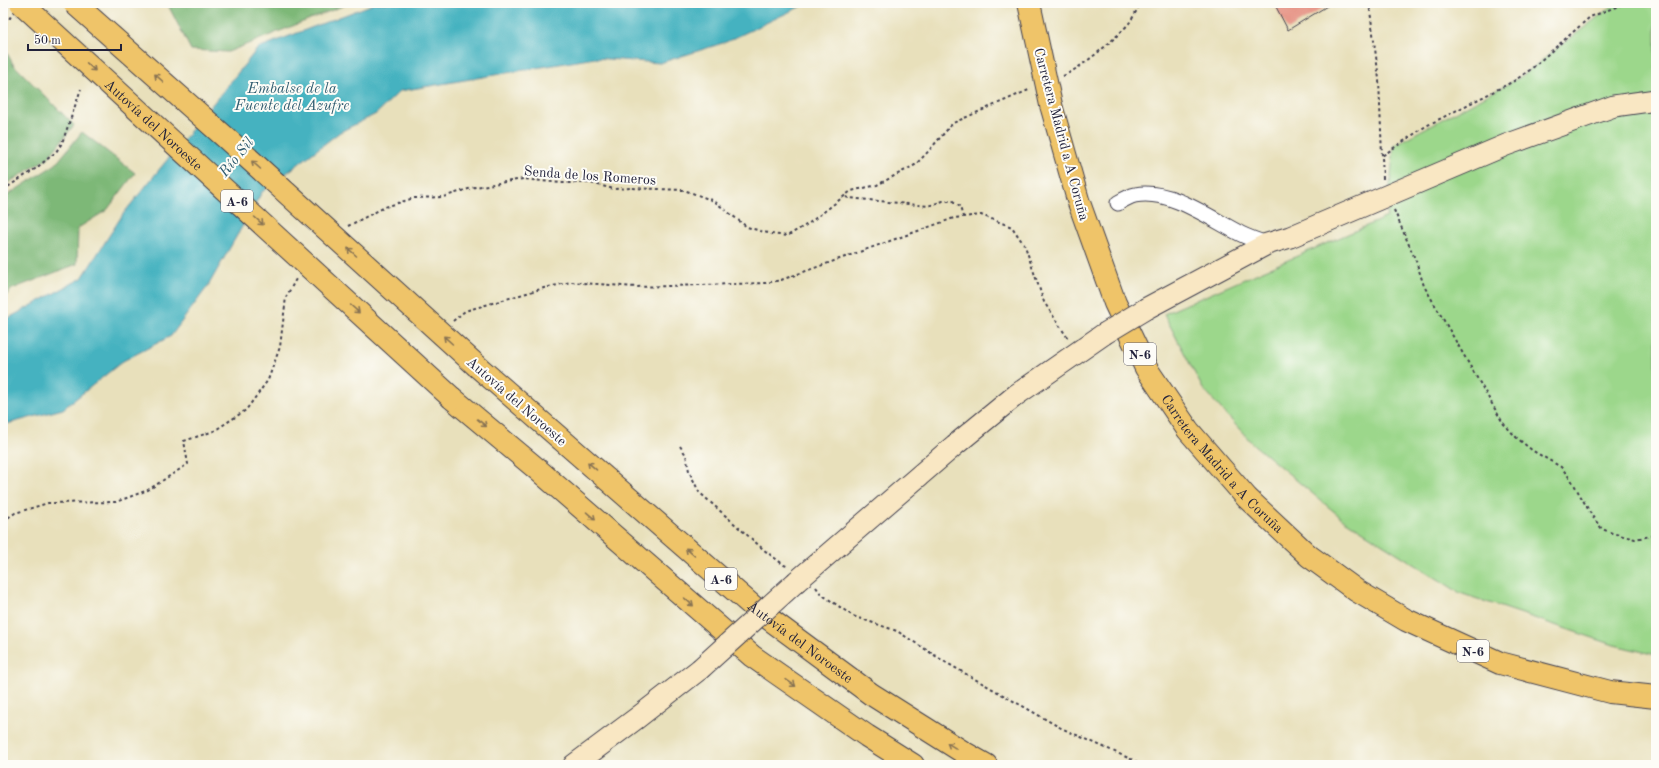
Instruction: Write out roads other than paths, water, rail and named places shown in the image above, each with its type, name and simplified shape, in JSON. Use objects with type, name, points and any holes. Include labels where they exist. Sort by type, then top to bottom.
[{"type":"highway","name":"Autovía del Noroeste","points":[[21,3],[452,398],[752,656],[867,736],[913,765]]},
{"type":"highway","name":"Autovía del Noroeste","points":[[74,3],[225,137],[477,366],[756,609],[871,694],[986,765]]},
{"type":"highway","name":"Carretera Madrid a A Coruña","points":[[1029,3],[1052,105],[1078,200],[1115,303],[1146,368],[1188,430],[1247,498],[1309,556],[1357,591],[1406,620],[1500,663],[1610,692],[1656,697]]},
{"type":"street","points":[[574,765],[700,669],[801,577],[1016,395],[1104,334],[1147,308],[1267,244],[1290,237],[1506,145],[1614,106],[1656,100]]},
{"type":"street","points":[[1118,203],[1134,195],[1152,194],[1173,200],[1212,217],[1241,234],[1267,244]]},
{"type":"water","name":"Embalse de la Fuente del Azufre","points":[[376,3],[808,3],[726,42],[660,63],[595,58],[400,91],[376,114],[340,132],[262,192],[208,286],[171,336],[123,361],[63,409],[3,425],[3,321],[82,278],[123,214],[258,48]]},
{"type":"water label","name":"Río Sil","points":[[236,157]]}]
